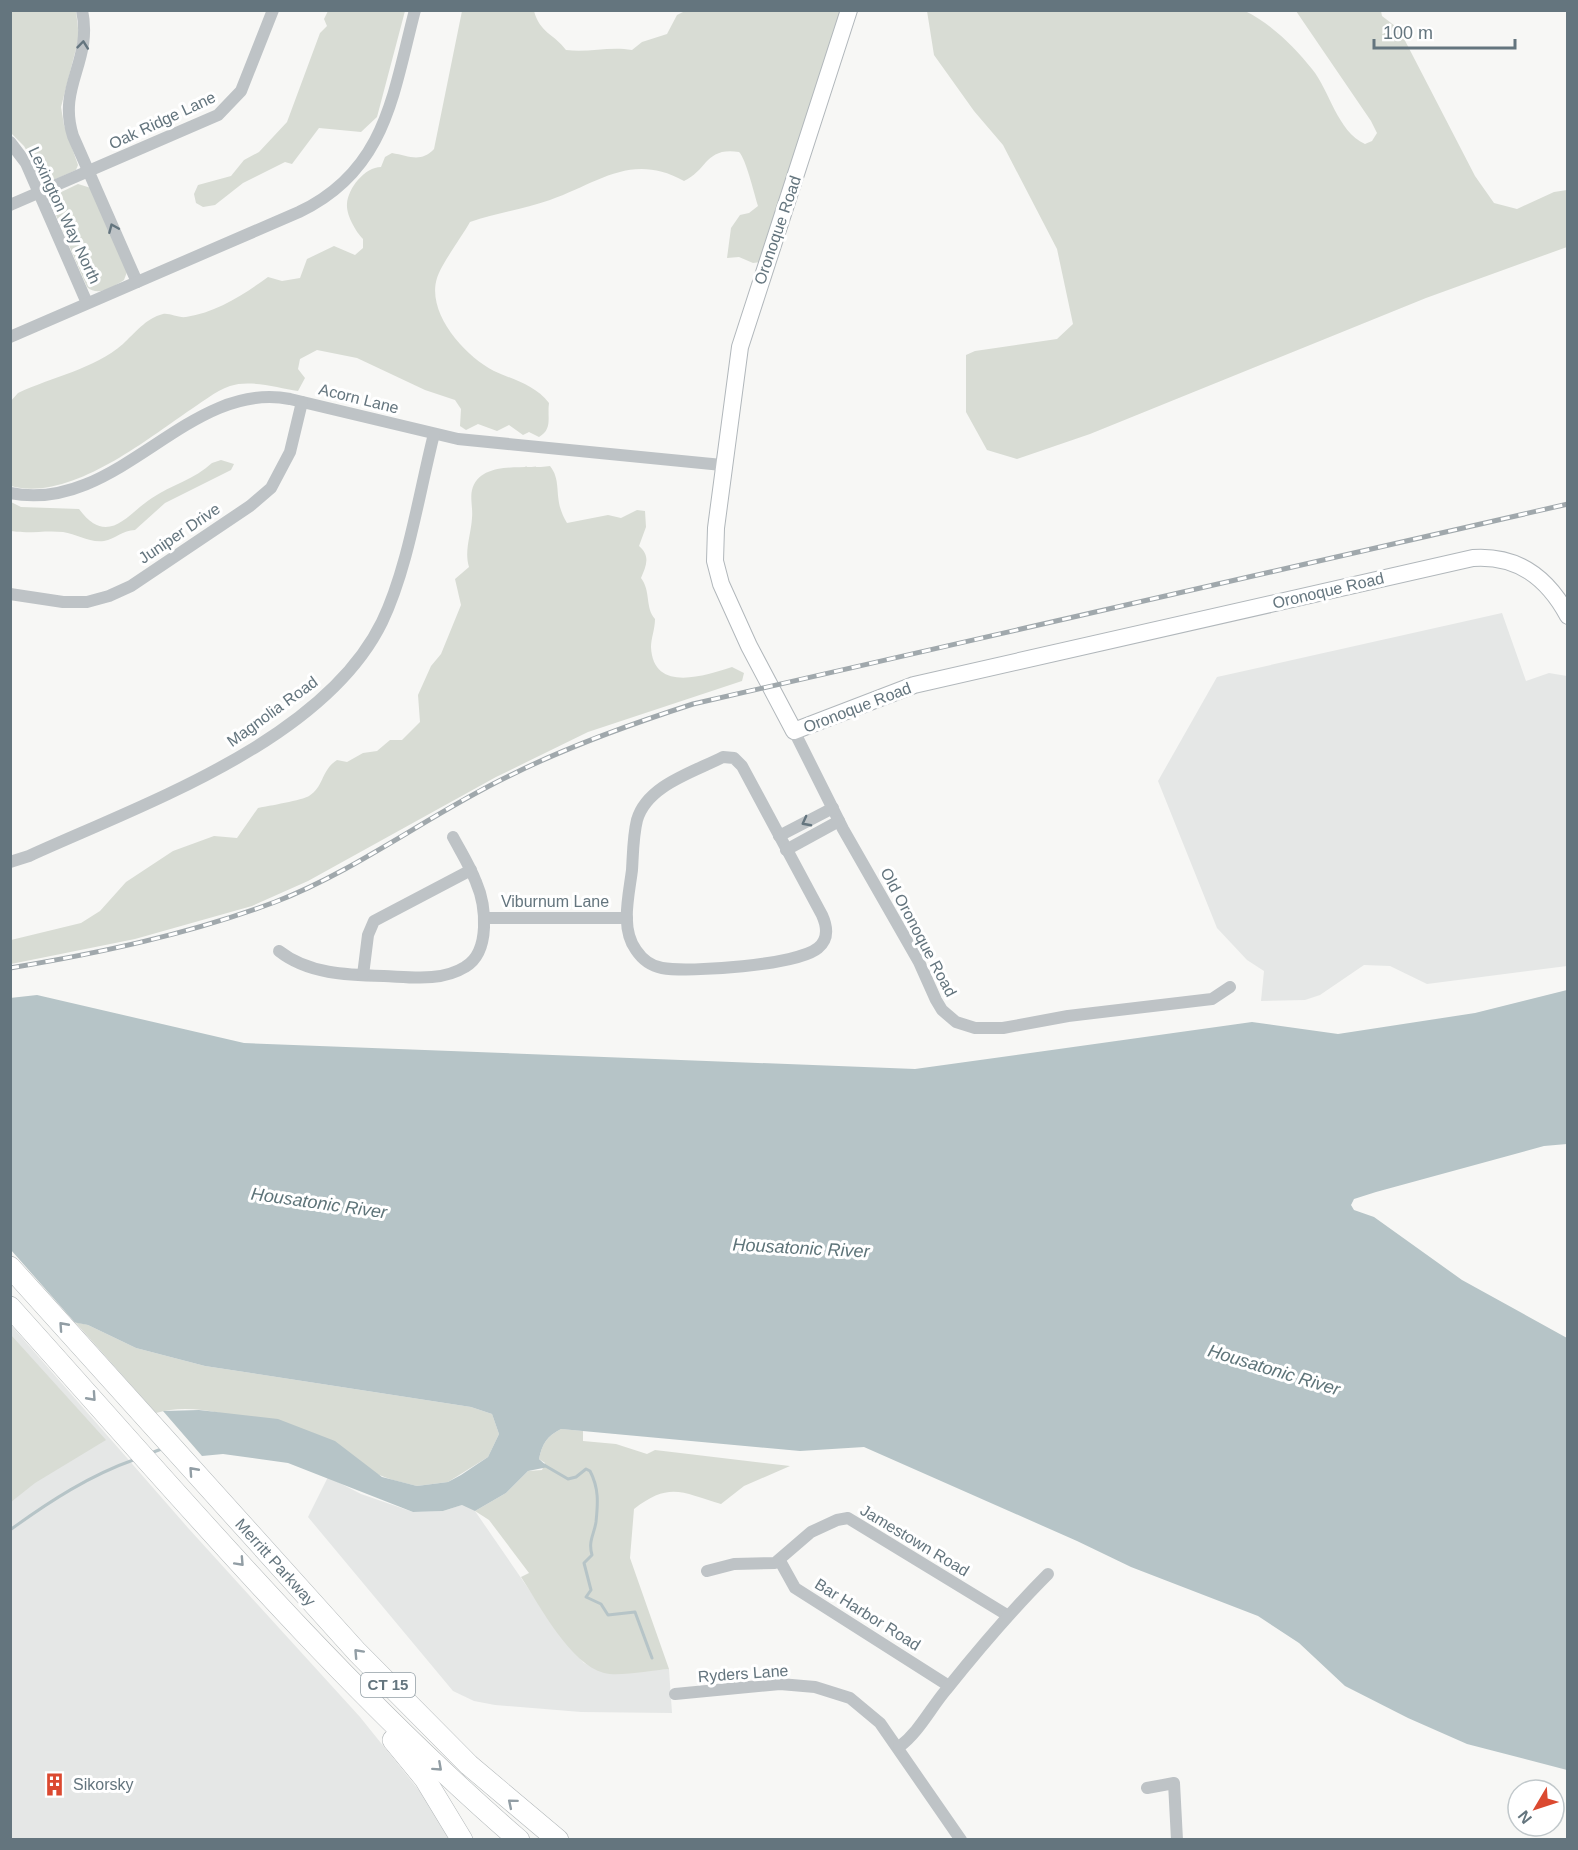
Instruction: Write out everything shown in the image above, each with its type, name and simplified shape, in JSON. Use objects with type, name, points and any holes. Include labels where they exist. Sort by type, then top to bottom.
[{"type":"highway","name":"Merritt Parkway","points":[[10,1267],[232,1514],[420,1718],[513,1804],[558,1839]]},
{"type":"highway","name":"Merritt Parkway","points":[[10,1307],[322,1651],[401,1733],[519,1839]]},
{"type":"highway","points":[[322,1651],[339,1681],[425,1779],[462,1839]]},
{"type":"street","points":[[82,10],[84,49],[69,94],[68,115],[89,172],[137,282]]},
{"type":"street","points":[[10,337],[311,206],[342,184],[373,147],[385,124],[415,10]]},
{"type":"street","name":"Oronoque Road","points":[[849,10],[744,331],[722,465],[716,528],[716,568],[748,646],[794,731],[914,685],[1473,558],[1496,557],[1527,569],[1541,581],[1568,616]]},
{"type":"street","name":"Oak Ridge Lane","points":[[10,205],[208,120],[227,108],[241,92],[272,11]]},
{"type":"street","name":"Lexington Way North","points":[[10,141],[21,153],[87,303]]},
{"type":"street","name":"Acorn Lane","points":[[10,493],[45,497],[82,487],[216,409],[240,399],[264,395],[470,441],[722,465]]},
{"type":"street","name":"Juniper Drive","points":[[10,594],[63,602],[87,602],[109,596],[131,586],[250,506],[271,488],[290,452],[302,402]]},
{"type":"street","name":"Magnolia Road","points":[[10,862],[50,846],[226,764],[300,715],[341,679],[373,638],[389,607],[434,434]]},
{"type":"street","name":"Old Oronoque Road","points":[[794,731],[832,808],[914,952],[942,1010],[956,1022],[975,1028],[1003,1028],[1068,1016],[1212,999],[1230,987]]},
{"type":"street","points":[[723,757],[734,758],[742,766],[786,850],[826,926],[824,941],[811,952],[729,969],[660,968],[644,960],[635,950],[629,935],[627,918],[636,824],[644,805],[661,789],[723,757]]},
{"type":"street","points":[[779,836],[832,808]]},
{"type":"street","points":[[786,850],[839,820]]},
{"type":"street","points":[[279,951],[303,967],[363,975],[429,977],[466,967],[478,951],[484,918],[477,884],[453,837]]},
{"type":"street","points":[[363,975],[368,935],[374,921],[471,870]]},
{"type":"street","name":"Viburnum Lane","points":[[484,918],[627,918]]},
{"type":"street","name":"Jamestown Road","points":[[780,1561],[811,1532],[848,1518],[1006,1615]]},
{"type":"street","points":[[707,1571],[734,1564],[764,1566],[780,1561]]},
{"type":"street","name":"Bar Harbor Road","points":[[780,1561],[795,1588],[949,1686]]},
{"type":"street","points":[[899,1747],[909,1740],[1006,1615],[1048,1574]]},
{"type":"street","name":"Ryders Lane","points":[[675,1694],[780,1684],[834,1691],[869,1712],[899,1747],[961,1839]]},
{"type":"street","points":[[1146,1788],[1173,1783],[1177,1839]]},
{"type":"shaded area","points":[[11,11],[76,11],[79,37],[61,107],[64,125],[78,165],[76,170],[49,182],[43,180],[24,146],[11,133]]},
{"type":"shaded area","points":[[328,11],[405,11],[377,117],[361,132],[319,128],[292,164],[285,162],[243,183],[215,205],[203,207],[196,203],[194,194],[198,185],[231,176],[244,160],[259,152],[287,122],[320,33],[327,26],[324,19]]},
{"type":"shaded area","points":[[462,11],[534,11],[543,29],[566,50],[583,51],[632,50],[642,42],[667,34],[677,15],[685,11],[843,11],[761,262],[753,263],[739,257],[727,258],[731,228],[740,215],[749,213],[758,206],[747,169],[739,152],[728,151],[713,156],[684,181],[648,169],[616,173],[550,200],[470,222],[437,278],[435,291],[437,305],[450,332],[460,344],[483,364],[531,387],[549,403],[548,426],[539,437],[529,432],[523,435],[509,425],[497,431],[478,424],[466,430],[460,426],[461,409],[455,400],[425,390],[357,358],[317,350],[300,359],[298,369],[305,378],[298,391],[246,383],[230,386],[208,398],[127,453],[80,478],[56,486],[33,489],[11,486],[10,402],[18,393],[72,372],[112,353],[157,316],[163,314],[180,317],[197,315],[219,307],[268,277],[282,281],[300,278],[307,259],[334,246],[355,255],[363,248],[363,239],[348,213],[347,204],[350,191],[363,174],[381,167],[385,157],[392,153],[419,157],[434,149]]},
{"type":"shaded area","points":[[927,11],[1245,11],[1281,36],[1297,52],[1318,78],[1347,130],[1365,144],[1372,141],[1377,133],[1371,121],[1296,11],[1381,11],[1382,16],[1399,29],[1475,176],[1494,203],[1517,209],[1554,192],[1567,190],[1567,247],[1426,298],[1090,434],[1017,459],[987,450],[966,412],[966,355],[975,351],[1057,339],[1073,324],[1057,249],[1003,145],[974,111],[934,55]]},
{"type":"shaded area","points":[[78,184],[91,188],[127,272],[124,280],[101,291],[87,287],[52,206],[55,195]]},
{"type":"shaded area","points":[[221,460],[234,464],[231,470],[165,503],[135,530],[127,531],[108,540],[93,541],[63,532],[11,531],[11,502],[21,507],[79,509],[89,520],[99,526],[108,527],[126,519],[159,493]]},
{"type":"shaded area","points":[[550,466],[556,478],[560,506],[567,523],[608,515],[621,518],[637,510],[645,511],[646,527],[639,546],[645,554],[646,561],[641,578],[646,588],[650,610],[655,619],[651,647],[654,661],[661,671],[670,676],[682,678],[695,677],[732,667],[744,673],[742,681],[588,732],[496,777],[308,881],[252,906],[135,939],[11,964],[11,940],[81,923],[100,911],[126,882],[173,851],[214,836],[237,838],[258,808],[309,796],[337,760],[347,762],[363,753],[377,751],[390,740],[402,740],[420,722],[418,695],[431,666],[441,654],[461,605],[455,579],[469,567],[467,555],[472,518],[471,493],[477,480],[494,470]]},
{"type":"shaded area","points":[[1502,613],[1526,681],[1549,673],[1567,676],[1567,966],[1427,984],[1390,966],[1364,965],[1320,995],[1305,1000],[1261,1001],[1264,971],[1247,960],[1217,928],[1158,781],[1217,677]]},
{"type":"shaded area","points":[[75,1322],[88,1325],[136,1348],[205,1366],[471,1407],[492,1414],[499,1434],[488,1457],[448,1482],[417,1486],[393,1480],[276,1430],[244,1419],[213,1412],[183,1409],[156,1413]]},
{"type":"shaded area","points":[[10,1324],[189,1529],[360,1717],[430,1804],[451,1839],[11,1839]]},
{"type":"shaded area","points":[[11,1335],[106,1440],[35,1483],[11,1502]]},
{"type":"shaded area","points":[[561,1429],[583,1431],[583,1441],[616,1444],[647,1454],[655,1450],[790,1466],[744,1486],[721,1504],[686,1493],[667,1492],[647,1500],[634,1509],[630,1558],[669,1669],[610,1674],[591,1667],[579,1658],[557,1632],[521,1577],[529,1573],[489,1520],[475,1511],[506,1493],[528,1471],[542,1470],[545,1463],[539,1459],[542,1449],[549,1438]]},
{"type":"shaded area","points":[[328,1477],[361,1494],[413,1512],[443,1511],[462,1505],[470,1506],[561,1636],[584,1663],[606,1673],[669,1669],[672,1713],[581,1712],[495,1705],[474,1701],[453,1691],[308,1517]]},
{"type":"water","name":"Housatonic River","points":[[1567,990],[1567,1144],[1544,1146],[1376,1192],[1354,1199],[1351,1205],[1354,1210],[1374,1217],[1462,1280],[1567,1338],[1567,1770],[1467,1744],[1408,1718],[1345,1686],[1299,1643],[1258,1616],[1131,1567],[864,1447],[800,1451],[561,1429],[546,1441],[542,1449],[539,1459],[548,1467],[528,1471],[506,1493],[475,1511],[462,1505],[443,1511],[413,1512],[288,1463],[223,1454],[202,1456],[163,1411],[199,1410],[278,1419],[335,1441],[382,1477],[417,1486],[448,1482],[488,1457],[499,1434],[492,1414],[471,1407],[205,1366],[136,1348],[88,1325],[11,1310],[10,998],[37,995],[244,1043],[915,1069],[1252,1022],[1338,1034],[1475,1013]]},
{"type":"pier","points":[[11,1250],[78,1326],[10,1313]]},
{"type":"waterway","points":[[151,1453],[164,1448]]},
{"type":"waterway","points":[[10,1530],[71,1490],[119,1465],[136,1459]]},
{"type":"waterway","points":[[544,1465],[568,1479],[576,1477],[586,1469],[590,1471],[596,1490],[597,1508],[591,1542],[592,1555],[584,1563],[591,1590],[586,1597],[601,1604],[608,1615],[635,1612],[652,1658]]},
{"type":"railway","points":[[10,968],[77,956],[177,933],[275,902],[336,874],[452,806],[533,764],[600,736],[693,704],[1568,504]]},
{"type":"place","name":"Sikorsky","points":[[55,1784]]}]
